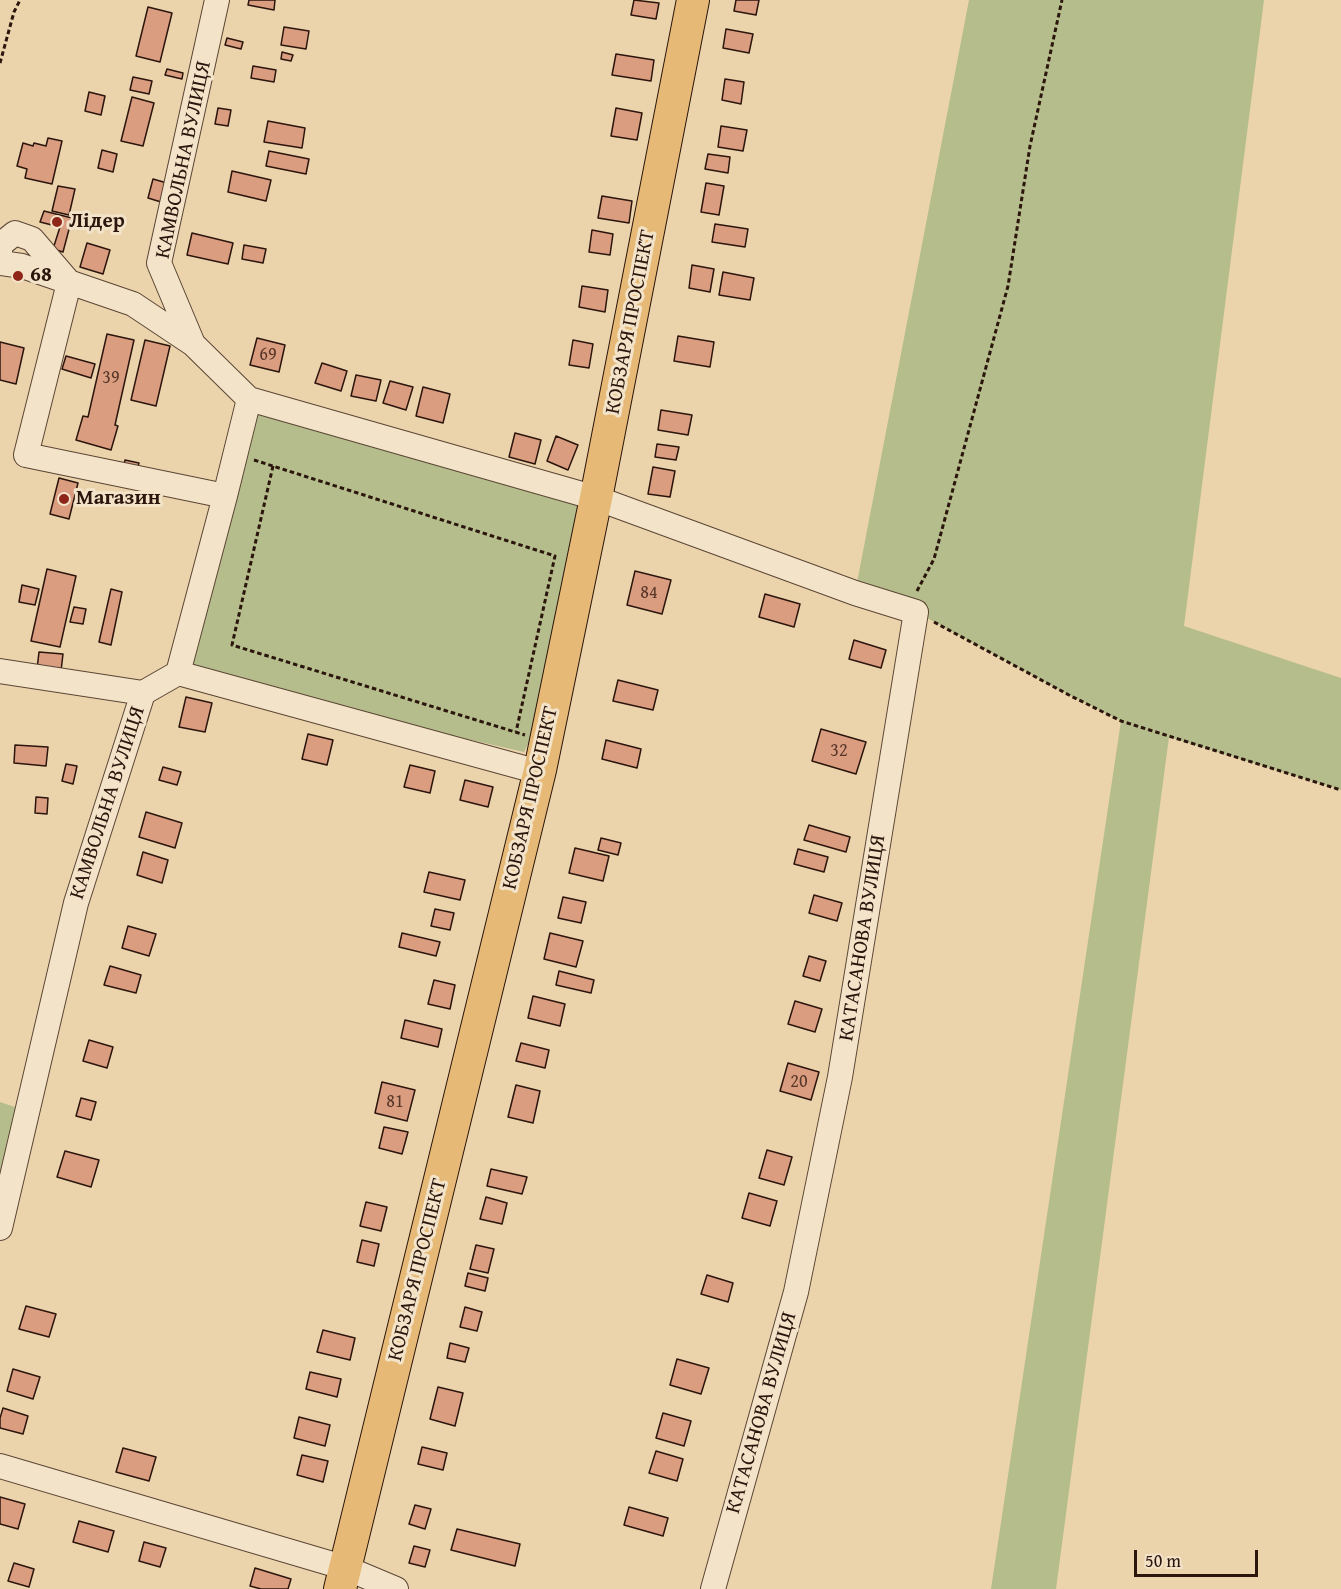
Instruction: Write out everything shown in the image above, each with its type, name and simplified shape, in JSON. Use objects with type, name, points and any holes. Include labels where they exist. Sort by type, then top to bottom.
[{"type":"main road","name":"КОБЗАРЯ ПРОСПЕКТ","points":[[343,1579],[539,772],[597,498],[693,0]]},
{"type":"street","name":"КАМВОЛЬНА ВУЛИЦЯ","points":[[217,0],[159,263],[193,344],[249,399],[597,498]]},
{"type":"street","points":[[0,253],[0,245],[15,233],[32,239],[69,282]]},
{"type":"street","points":[[0,263],[22,266],[133,304],[193,344]]},
{"type":"street","points":[[69,282],[26,455],[225,496]]},
{"type":"street","points":[[249,399],[178,673],[539,772]]},
{"type":"street","points":[[597,498],[855,593],[910,610]]},
{"type":"street","name":"КАТАСАНОВА ВУЛИЦЯ","points":[[713,1589],[796,1292],[840,1077],[910,610]]},
{"type":"street","points":[[0,671],[143,693]]},
{"type":"street","name":"КАМВОЛЬНА ВУЛИЦЯ","points":[[0,1228],[76,903],[143,693],[178,673]]},
{"type":"street","points":[[0,1466],[343,1579],[396,1589]]},
{"type":"path","points":[[0,63],[14,12],[20,0]]},
{"type":"path","points":[[1062,0],[1030,146],[1008,286],[934,559],[910,610],[1121,721],[1341,790]]},
{"type":"path","points":[[235,455],[555,556],[516,732]]},
{"type":"path","points":[[273,466],[232,645],[532,736]]},
{"type":"green space","points":[[969,0],[1264,0],[1184,626],[1341,678],[1341,790],[1169,737],[1056,1589],[991,1589],[1121,721],[916,612],[855,593]]},
{"type":"green space","points":[[249,399],[578,503],[581,515],[532,736],[524,752],[178,673]]},
{"type":"green space","points":[[0,1102],[27,1111],[0,1228]]},
{"type":"building","points":[[249,0],[275,0],[274,10],[248,5]]},
{"type":"building","points":[[634,0],[659,3],[656,19],[631,15]]},
{"type":"building","points":[[736,0],[759,0],[756,15],[734,11]]},
{"type":"building","points":[[148,7],[172,13],[160,62],[136,56]]},
{"type":"building","points":[[284,27],[309,31],[306,49],[281,45]]},
{"type":"building","points":[[726,29],[753,34],[749,53],[723,48]]},
{"type":"building","points":[[227,38],[243,42],[241,49],[225,45]]},
{"type":"building","points":[[282,52],[293,55],[291,61],[281,59]]},
{"type":"building","points":[[616,54],[654,60],[651,81],[612,75]]},
{"type":"building","points":[[253,66],[276,70],[274,82],[251,78]]},
{"type":"building","points":[[167,69],[183,73],[182,79],[165,75]]},
{"type":"building","points":[[133,77],[152,81],[149,94],[130,90]]},
{"type":"building","points":[[725,79],[744,82],[741,104],[722,100]]},
{"type":"building","points":[[89,92],[105,96],[101,115],[85,111]]},
{"type":"building","points":[[132,97],[154,103],[143,146],[121,141]]},
{"type":"building","points":[[218,108],[231,110],[228,126],[215,124]]},
{"type":"building","points":[[616,108],[642,113],[637,140],[611,136]]},
{"type":"building","points":[[268,121],[305,128],[302,148],[264,142]]},
{"type":"building","points":[[721,126],[747,130],[743,151],[718,147]]},
{"type":"building","points":[[48,138],[62,141],[52,184],[25,178],[27,169],[17,166],[23,143],[46,146]]},
{"type":"building","points":[[102,150],[117,154],[113,172],[98,168]]},
{"type":"building","points":[[269,151],[309,159],[306,174],[266,166]]},
{"type":"building","points":[[708,154],[730,157],[728,173],[705,169]]},
{"type":"building","points":[[232,171],[271,180],[266,201],[228,192]]},
{"type":"building","points":[[153,179],[167,183],[161,202],[148,198]]},
{"type":"building","points":[[706,183],[724,186],[719,215],[701,212]]},
{"type":"building","points":[[58,186],[75,189],[69,215],[52,211]]},
{"type":"building","points":[[602,196],[632,201],[629,223],[598,218]]},
{"type":"building","points":[[44,211],[72,218],[63,252],[53,249],[60,227],[40,222]]},
{"type":"building","points":[[715,224],[748,229],[745,247],[712,242]]},
{"type":"building","points":[[592,230],[613,234],[610,255],[589,252]]},
{"type":"building","points":[[192,233],[233,243],[228,264],[187,255]]},
{"type":"building","points":[[87,243],[110,250],[103,274],[80,267]]},
{"type":"building","points":[[244,245],[266,249],[263,263],[242,259]]},
{"type":"building","points":[[692,265],[714,269],[710,292],[689,288]]},
{"type":"building","points":[[723,272],[754,278],[750,300],[719,295]]},
{"type":"building","points":[[582,286],[608,290],[605,312],[579,307]]},
{"type":"building","points":[[107,334],[134,340],[115,425],[118,426],[111,450],[76,440],[83,416],[88,417]]},
{"type":"building","points":[[678,336],[714,342],[710,367],[674,361]]},
{"type":"building","points":[[257,338],[285,345],[279,372],[250,365]]},
{"type":"building","points":[[145,340],[170,346],[156,406],[131,400]]},
{"type":"building","points":[[573,340],[593,344],[589,368],[569,365]]},
{"type":"building","points":[[0,342],[24,348],[16,384],[0,380]]},
{"type":"building","points":[[66,356],[95,364],[91,378],[62,369]]},
{"type":"building","points":[[322,363],[347,371],[341,391],[315,383]]},
{"type":"building","points":[[356,375],[381,380],[376,401],[351,396]]},
{"type":"building","points":[[390,381],[413,387],[406,410],[383,403]]},
{"type":"building","points":[[423,387],[450,394],[443,423],[416,416]]},
{"type":"building","points":[[661,410],[692,415],[688,435],[658,430]]},
{"type":"building","points":[[515,433],[541,440],[535,464],[509,457]]},
{"type":"building","points":[[556,436],[578,445],[568,470],[547,461]]},
{"type":"building","points":[[657,444],[679,447],[676,460],[655,457]]},
{"type":"building","points":[[125,460],[139,463],[136,473],[123,470]]},
{"type":"building","points":[[653,467],[675,471],[670,497],[648,494]]},
{"type":"building","name":"Магазин","points":[[59,478],[78,483],[69,519],[50,514]]},
{"type":"building","points":[[47,569],[76,576],[60,647],[31,641]]},
{"type":"building","points":[[635,571],[671,580],[662,614],[627,605]]},
{"type":"building","points":[[22,585],[39,589],[35,605],[19,602]]},
{"type":"building","points":[[111,589],[122,592],[111,645],[99,642]]},
{"type":"building","points":[[765,594],[800,604],[794,627],[759,617]]},
{"type":"building","points":[[74,607],[86,609],[83,624],[70,622]]},
{"type":"building","points":[[854,640],[886,650],[881,668],[849,659]]},
{"type":"building","points":[[39,652],[63,654],[61,671],[37,669]]},
{"type":"building","points":[[618,680],[658,690],[653,710],[613,701]]},
{"type":"building","points":[[186,697],[212,703],[205,732],[179,727]]},
{"type":"building","points":[[821,729],[866,742],[856,774],[812,761]]},
{"type":"building","points":[[308,734],[333,740],[327,765],[302,759]]},
{"type":"building","points":[[606,740],[641,749],[637,768],[602,759]]},
{"type":"building","points":[[15,745],[48,747],[46,766],[14,763]]},
{"type":"building","points":[[66,764],[77,766],[73,784],[62,781]]},
{"type":"building","points":[[410,765],[435,771],[430,793],[404,787]]},
{"type":"building","points":[[163,767],[181,772],[177,785],[159,780]]},
{"type":"building","points":[[465,780],[493,787],[488,807],[460,800]]},
{"type":"building","points":[[36,797],[48,798],[47,814],[35,813]]},
{"type":"building","points":[[146,812],[182,823],[175,848],[139,837]]},
{"type":"building","points":[[809,825],[850,837],[846,852],[804,840]]},
{"type":"building","points":[[601,838],[621,843],[618,855],[598,850]]},
{"type":"building","points":[[575,848],[609,856],[603,881],[569,873]]},
{"type":"building","points":[[798,849],[828,857],[824,872],[794,864]]},
{"type":"building","points":[[143,852],[168,860],[162,883],[137,875]]},
{"type":"building","points":[[429,872],[465,880],[460,900],[424,892]]},
{"type":"building","points":[[814,895],[842,903],[837,921],[809,913]]},
{"type":"building","points":[[563,897],[586,902],[581,923],[558,918]]},
{"type":"building","points":[[435,909],[454,913],[450,930],[431,926]]},
{"type":"building","points":[[128,926],[156,934],[149,956],[122,948]]},
{"type":"building","points":[[402,933],[440,942],[436,956],[399,947]]},
{"type":"building","points":[[550,933],[583,941],[576,967],[544,959]]},
{"type":"building","points":[[809,956],[826,961],[820,981],[803,976]]},
{"type":"building","points":[[110,966],[141,975],[136,993],[104,985]]},
{"type":"building","points":[[559,971],[594,980],[591,993],[556,985]]},
{"type":"building","points":[[434,980],[455,985],[450,1009],[428,1004]]},
{"type":"building","points":[[533,996],[565,1004],[560,1026],[528,1018]]},
{"type":"building","points":[[795,1001],[822,1009],[815,1032],[788,1024]]},
{"type":"building","points":[[405,1020],[442,1029],[438,1047],[401,1038]]},
{"type":"building","points":[[89,1040],[113,1047],[107,1068],[83,1061]]},
{"type":"building","points":[[521,1043],[549,1050],[545,1068],[516,1061]]},
{"type":"building","points":[[788,1063],[819,1072],[811,1100],[780,1091]]},
{"type":"building","points":[[382,1082],[415,1090],[407,1121],[375,1113]]},
{"type":"building","points":[[516,1085],[540,1091],[533,1123],[508,1117]]},
{"type":"building","points":[[81,1098],[96,1102],[91,1120],[76,1116]]},
{"type":"building","points":[[384,1127],[408,1132],[402,1154],[379,1148]]},
{"type":"building","points":[[767,1150],[792,1157],[784,1185],[759,1178]]},
{"type":"building","points":[[65,1151],[99,1160],[91,1187],[57,1177]]},
{"type":"building","points":[[491,1169],[527,1177],[522,1194],[487,1186]]},
{"type":"building","points":[[749,1193],[777,1201],[770,1226],[742,1218]]},
{"type":"building","points":[[486,1197],[507,1203],[502,1224],[480,1219]]},
{"type":"building","points":[[366,1202],[387,1207],[381,1231],[360,1226]]},
{"type":"building","points":[[362,1240],[379,1244],[374,1266],[357,1262]]},
{"type":"building","points":[[476,1245],[494,1249],[488,1273],[470,1269]]},
{"type":"building","points":[[468,1273],[488,1278],[485,1291],[465,1286]]},
{"type":"building","points":[[707,1275],[733,1283],[728,1302],[701,1294]]},
{"type":"building","points":[[26,1306],[56,1314],[49,1337],[19,1329]]},
{"type":"building","points":[[465,1307],[482,1312],[477,1331],[460,1327]]},
{"type":"building","points":[[323,1330],[355,1338],[350,1360],[317,1352]]},
{"type":"building","points":[[450,1343],[469,1348],[465,1362],[447,1358]]},
{"type":"building","points":[[677,1359],[709,1368],[701,1394],[670,1385]]},
{"type":"building","points":[[13,1369],[40,1377],[33,1399],[7,1391]]},
{"type":"building","points":[[310,1372],[341,1379],[337,1397],[306,1389]]},
{"type":"building","points":[[438,1387],[463,1393],[455,1426],[430,1419]]},
{"type":"building","points":[[3,1408],[28,1416],[23,1434],[0,1428]]},
{"type":"building","points":[[663,1413],[691,1421],[684,1446],[656,1438]]},
{"type":"building","points":[[299,1417],[330,1425],[325,1446],[294,1438]]},
{"type":"building","points":[[422,1447],[447,1453],[443,1470],[418,1464]]},
{"type":"building","points":[[123,1448],[156,1457],[149,1481],[116,1472]]},
{"type":"building","points":[[656,1451],[683,1459],[677,1481],[649,1473]]},
{"type":"building","points":[[302,1455],[328,1461],[323,1482],[297,1475]]},
{"type":"building","points":[[0,1497],[25,1504],[18,1529],[0,1524]]},
{"type":"building","points":[[415,1505],[431,1509],[425,1529],[409,1524]]},
{"type":"building","points":[[629,1507],[668,1518],[663,1536],[624,1525]]},
{"type":"building","points":[[79,1521],[114,1531],[108,1552],[73,1542]]},
{"type":"building","points":[[457,1529],[520,1544],[515,1566],[451,1550]]},
{"type":"building","points":[[144,1542],[166,1548],[160,1567],[139,1561]]},
{"type":"building","points":[[414,1546],[430,1550],[425,1567],[409,1563]]},
{"type":"building","points":[[14,1563],[34,1569],[29,1587],[8,1581]]},
{"type":"building","points":[[255,1568],[291,1579],[288,1589],[261,1589],[250,1586]]},
{"type":"place","name":"Лідер","points":[[57,222]]},
{"type":"place","name":"68","points":[[18,276]]},
{"type":"place","name":"Магазин","points":[[64,499]]}]
